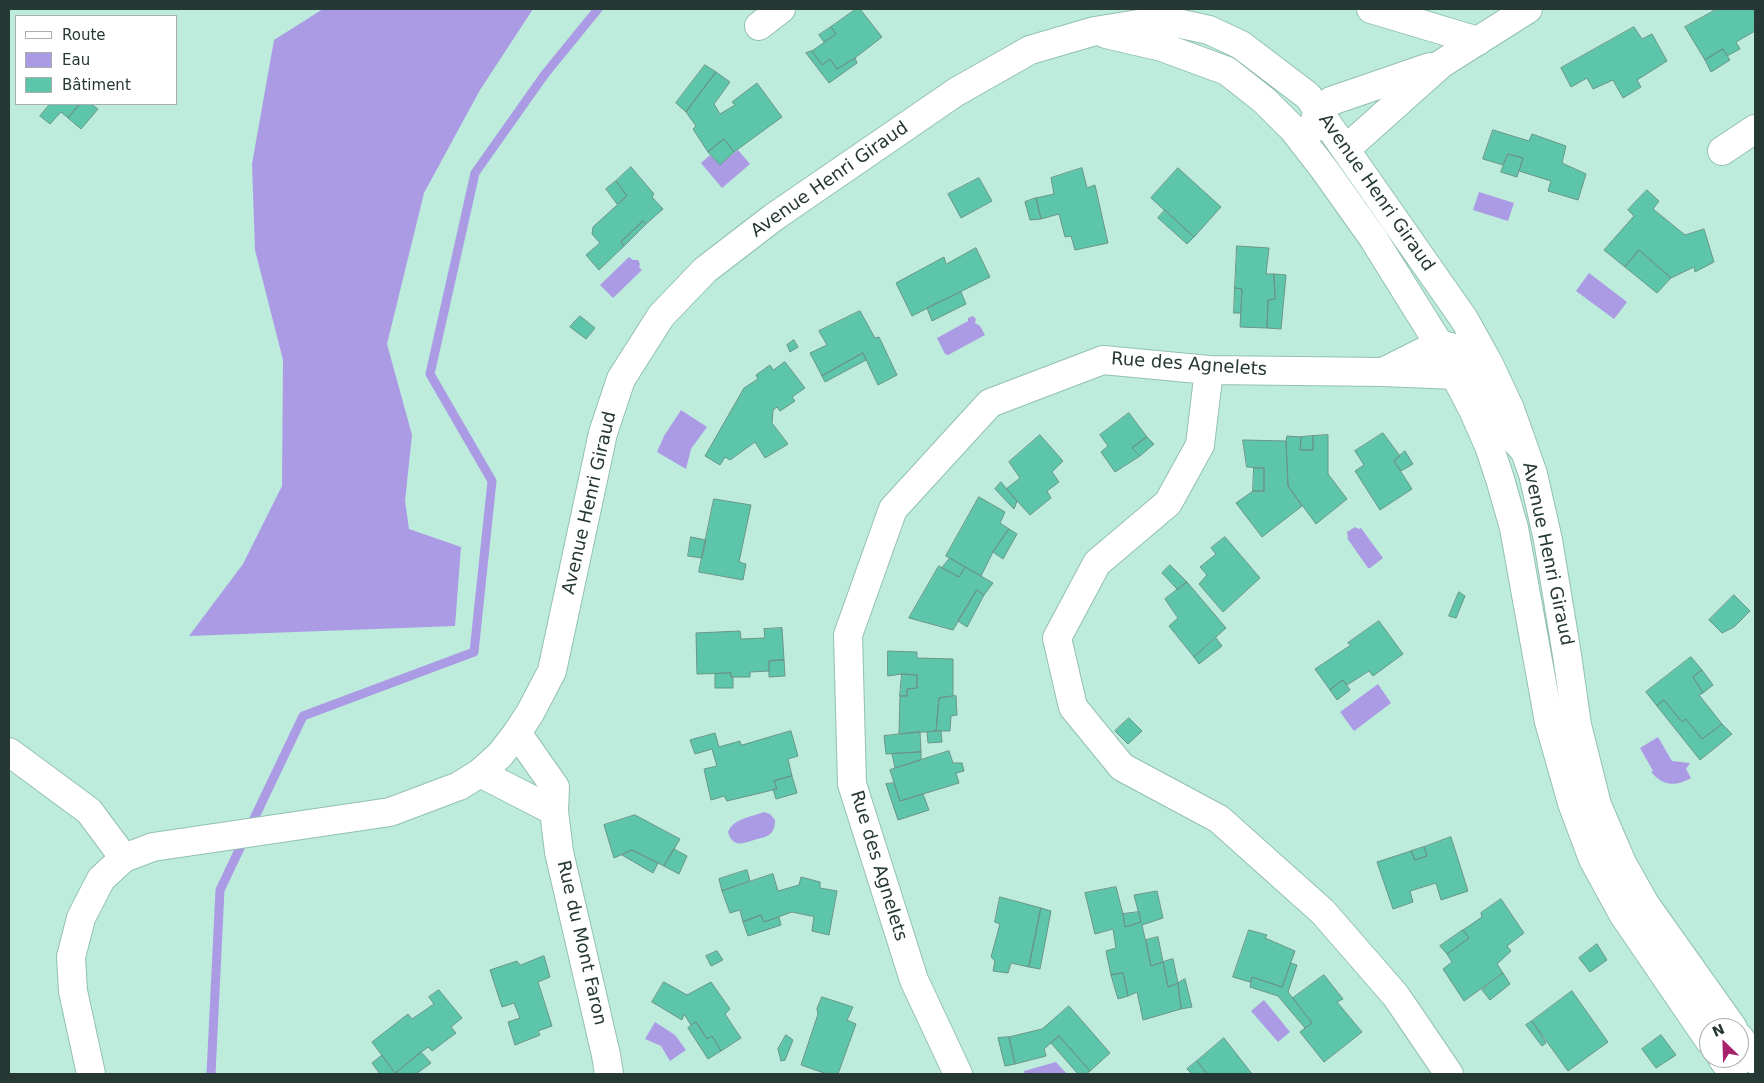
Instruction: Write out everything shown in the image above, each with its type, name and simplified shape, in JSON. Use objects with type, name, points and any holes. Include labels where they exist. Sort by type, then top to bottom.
[{"type":"street","points":[[759,26],[781,9]]},
{"type":"street","points":[[1371,9],[1478,41]]},
{"type":"street","points":[[1441,64],[1331,101],[1318,110],[1304,136],[1329,148],[1346,149],[1441,64],[1528,9]]},
{"type":"street","name":"Avenue Henri Giraud","points":[[124,858],[153,847],[390,812],[458,786],[480,773],[500,755],[517,733],[530,713],[552,670],[603,434],[621,379],[661,316],[706,270],[774,217],[956,92],[1030,50],[1095,31],[1163,20],[1209,30],[1241,45],[1308,96],[1464,319],[1489,364],[1510,409],[1533,474],[1548,540],[1577,725],[1597,805],[1622,862],[1645,904],[1726,1018]]},
{"type":"street","name":"Avenue Henri Giraud","points":[[1095,31],[1162,47],[1226,71],[1265,101],[1304,136],[1324,169],[1373,238],[1453,358],[1489,446],[1503,487],[1514,528],[1549,722],[1572,803],[1589,850],[1623,914],[1699,1025]]},
{"type":"street","points":[[1722,151],[1755,129]]},
{"type":"street","points":[[1464,319],[1453,358],[1467,358],[1504,428],[1525,451]]},
{"type":"street","name":"Rue des Agnelets","points":[[958,1074],[914,980],[852,784],[848,635],[893,509],[990,403],[1103,360],[1209,370],[1383,372],[1453,358]]},
{"type":"street","points":[[1209,370],[1200,445],[1168,503],[1097,563],[1057,638],[1073,707],[1122,767],[1219,819],[1323,912],[1396,996],[1450,1074]]},
{"type":"street","name":"Rue du Mont Faron","points":[[517,733],[556,787],[554,811],[559,852],[609,1074]]},
{"type":"street","points":[[9,752],[89,811],[124,858],[101,879],[81,918],[71,957],[73,991],[91,1074]]},
{"type":"street","points":[[480,773],[554,811]]},
{"type":"water","points":[[323,9],[533,9],[480,90],[424,193],[387,344],[412,435],[405,501],[409,529],[461,547],[455,626],[189,636],[243,564],[282,486],[283,360],[255,250],[252,164],[274,40]]},
{"type":"water","points":[[738,150],[750,164],[722,188],[701,163],[710,155],[720,164]]},
{"type":"water","points":[[1479,192],[1514,203],[1508,221],[1473,210]]},
{"type":"water","points":[[629,257],[633,260],[638,260],[639,267],[642,270],[613,298],[600,285]]},
{"type":"water","points":[[1589,273],[1627,302],[1614,319],[1576,291]]},
{"type":"water","points":[[973,316],[976,319],[975,323],[980,326],[985,335],[948,355],[945,354],[937,338],[968,321],[968,318]]},
{"type":"water","points":[[681,410],[707,427],[691,449],[686,469],[657,452],[664,436]]},
{"type":"water","points":[[1355,527],[1361,528],[1383,558],[1370,568],[1368,568],[1347,538],[1347,532]]},
{"type":"water","points":[[1378,684],[1391,703],[1354,731],[1340,712]]},
{"type":"water","points":[[1658,737],[1672,761],[1690,763],[1686,769],[1691,778],[1680,783],[1670,784],[1660,780],[1651,772],[1653,771],[1640,748]]},
{"type":"water","points":[[764,812],[770,814],[775,820],[774,828],[769,835],[743,843],[733,841],[728,832],[734,824]]},
{"type":"water","points":[[1264,1000],[1290,1032],[1278,1042],[1251,1011]]},
{"type":"water","points":[[655,1022],[675,1035],[686,1050],[670,1061],[661,1046],[645,1039]]},
{"type":"water","points":[[1056,1062],[1067,1074],[1025,1074],[1024,1071]]},
{"type":"building","points":[[856,9],[860,9],[882,37],[837,69],[830,59],[822,65],[812,51],[836,34],[831,27]]},
{"type":"building","points":[[1717,9],[1755,9],[1755,31],[1736,42],[1740,49],[1727,56],[1723,49],[1705,60],[1685,27]]},
{"type":"building","points":[[831,27],[836,34],[824,42],[819,35]]},
{"type":"building","points":[[1634,27],[1642,39],[1652,34],[1667,61],[1637,80],[1641,87],[1623,98],[1613,80],[1593,89],[1587,78],[1571,87],[1561,68]]},
{"type":"building","points":[[1723,49],[1730,60],[1711,72],[1705,60]]},
{"type":"building","points":[[812,51],[822,65],[830,59],[837,69],[855,58],[857,63],[829,83],[806,53]]},
{"type":"building","points":[[705,65],[716,72],[686,112],[676,103]]},
{"type":"building","points":[[716,72],[730,82],[714,104],[720,114],[735,105],[732,102],[757,83],[782,117],[734,152],[724,139],[708,152],[693,129],[696,126],[686,112]]},
{"type":"building","points":[[49,105],[79,105],[68,118],[61,112],[50,124],[40,116]]},
{"type":"building","points":[[79,105],[92,105],[98,109],[81,129],[68,118]]},
{"type":"building","points":[[1493,130],[1529,141],[1532,134],[1566,146],[1562,163],[1586,174],[1578,200],[1548,191],[1551,181],[1519,171],[1523,158],[1508,154],[1503,165],[1483,159]]},
{"type":"building","points":[[724,139],[734,152],[720,165],[708,152]]},
{"type":"building","points":[[1508,154],[1523,158],[1517,177],[1501,172]]},
{"type":"building","points":[[631,167],[654,194],[652,197],[663,209],[646,224],[643,221],[621,242],[624,246],[599,270],[586,255],[600,243],[592,234],[593,227],[627,196],[616,181]]},
{"type":"building","points":[[1082,168],[1087,188],[1095,185],[1108,243],[1075,250],[1071,236],[1065,237],[1059,214],[1041,219],[1036,198],[1054,194],[1051,178]]},
{"type":"building","points":[[1178,168],[1221,207],[1194,237],[1151,198]]},
{"type":"building","points":[[979,178],[992,201],[961,218],[948,194]]},
{"type":"building","points":[[616,181],[627,196],[617,204],[606,189]]},
{"type":"building","points":[[1647,190],[1659,201],[1653,209],[1685,235],[1704,229],[1714,262],[1695,272],[1694,267],[1671,278],[1639,250],[1625,267],[1604,250],[1634,216],[1628,210]]},
{"type":"building","points":[[1036,198],[1041,219],[1030,220],[1025,202]]},
{"type":"building","points":[[1165,210],[1194,237],[1187,244],[1158,218]]},
{"type":"building","points":[[643,221],[646,224],[624,246],[621,242]]},
{"type":"building","points":[[1237,246],[1269,248],[1266,274],[1274,274],[1275,299],[1268,300],[1267,328],[1240,327],[1242,289],[1235,288]]},
{"type":"building","points":[[976,248],[990,277],[912,316],[896,283],[944,257],[946,264]]},
{"type":"building","points":[[1639,250],[1671,278],[1657,293],[1625,267]]},
{"type":"building","points":[[1274,274],[1286,275],[1281,329],[1267,328],[1268,300],[1275,299]]},
{"type":"building","points":[[1235,288],[1242,289],[1241,313],[1234,313]]},
{"type":"building","points":[[961,292],[966,304],[932,321],[927,308]]},
{"type":"building","points":[[860,311],[875,338],[879,337],[897,375],[878,385],[863,353],[822,376],[810,353],[827,345],[819,331]]},
{"type":"building","points":[[580,316],[595,328],[586,339],[570,327]]},
{"type":"building","points":[[794,340],[798,347],[790,352],[787,345]]},
{"type":"building","points":[[863,353],[866,360],[825,382],[822,376]]},
{"type":"building","points":[[785,362],[805,388],[792,397],[795,401],[780,411],[777,407],[773,410],[772,423],[788,444],[765,458],[755,442],[730,460],[725,457],[720,465],[705,456],[744,388],[758,379],[756,375],[770,365],[773,370]]},
{"type":"building","points":[[1129,413],[1147,437],[1132,448],[1140,456],[1115,472],[1101,452],[1108,446],[1100,435]]},
{"type":"building","points":[[1383,433],[1400,456],[1394,461],[1412,489],[1380,510],[1355,471],[1364,465],[1355,451]]},
{"type":"building","points":[[1040,435],[1063,461],[1052,472],[1059,482],[1047,491],[1051,498],[1030,515],[1006,489],[1020,478],[1009,462]]},
{"type":"building","points":[[1328,435],[1328,474],[1347,499],[1316,524],[1288,486],[1286,441],[1287,436],[1301,437],[1300,450],[1313,450],[1313,436]]},
{"type":"building","points":[[1313,436],[1313,450],[1300,450],[1301,437]]},
{"type":"building","points":[[1147,437],[1154,444],[1140,456],[1132,448]]},
{"type":"building","points":[[1243,440],[1286,441],[1288,486],[1302,506],[1262,537],[1236,503],[1253,491],[1264,491],[1264,468],[1247,467]]},
{"type":"building","points":[[1405,451],[1413,464],[1401,471],[1394,461]]},
{"type":"building","points":[[1254,468],[1264,468],[1264,491],[1253,491]]},
{"type":"building","points":[[1001,482],[1017,501],[1014,509],[995,489]]},
{"type":"building","points":[[979,497],[1005,512],[1000,523],[1009,529],[993,552],[981,576],[946,556]]},
{"type":"building","points":[[714,499],[751,505],[739,562],[746,564],[743,580],[699,572]]},
{"type":"building","points":[[1009,529],[1017,534],[1003,559],[993,552]]},
{"type":"building","points":[[691,537],[706,540],[702,558],[688,556]]},
{"type":"building","points":[[1225,537],[1260,578],[1223,612],[1199,584],[1207,575],[1200,567],[1216,554],[1211,548]]},
{"type":"building","points":[[950,558],[965,567],[959,577],[942,568]]},
{"type":"building","points":[[1170,565],[1187,582],[1178,590],[1162,573]]},
{"type":"building","points":[[939,566],[959,577],[965,567],[993,583],[984,595],[977,590],[953,630],[909,618]]},
{"type":"building","points":[[1187,582],[1226,628],[1194,657],[1169,626],[1178,618],[1165,599]]},
{"type":"building","points":[[977,590],[984,595],[967,627],[958,621]]},
{"type":"building","points":[[1459,592],[1465,596],[1456,618],[1449,616]]},
{"type":"building","points":[[1734,595],[1750,611],[1734,627],[1722,633],[1709,620]]},
{"type":"building","points":[[1379,621],[1403,654],[1373,676],[1369,671],[1347,685],[1343,680],[1330,690],[1315,669],[1351,645],[1348,643]]},
{"type":"building","points":[[782,628],[784,660],[769,661],[769,671],[750,672],[750,677],[731,677],[731,673],[697,674],[696,633],[740,631],[741,639],[765,638],[764,629]]},
{"type":"building","points":[[1216,638],[1222,646],[1199,664],[1194,657]]},
{"type":"building","points":[[888,651],[917,652],[917,658],[953,659],[953,696],[939,698],[936,731],[899,734],[900,696],[907,696],[907,689],[917,688],[917,675],[902,674],[888,676]]},
{"type":"building","points":[[1691,657],[1702,670],[1693,677],[1703,693],[1699,695],[1722,724],[1702,739],[1686,719],[1682,722],[1664,700],[1657,706],[1646,692]]},
{"type":"building","points":[[784,660],[785,676],[769,677],[769,661]]},
{"type":"building","points":[[1702,670],[1713,685],[1703,693],[1693,677]]},
{"type":"building","points":[[731,673],[733,688],[715,688],[715,674]]},
{"type":"building","points":[[902,674],[917,675],[917,688],[907,689],[907,696],[900,696]]},
{"type":"building","points":[[1343,680],[1350,690],[1337,700],[1330,690]]},
{"type":"building","points":[[956,696],[957,715],[951,716],[950,731],[936,731],[939,698]]},
{"type":"building","points":[[1664,700],[1682,722],[1686,719],[1702,739],[1722,724],[1732,734],[1700,760],[1657,706]]},
{"type":"building","points":[[1129,718],[1142,731],[1128,744],[1115,731]]},
{"type":"building","points":[[791,731],[798,756],[788,759],[792,776],[774,781],[777,789],[727,801],[724,796],[711,800],[704,769],[717,766],[712,749],[695,754],[690,740],[715,733],[719,747],[740,741],[741,745]]},
{"type":"building","points":[[941,731],[942,742],[928,743],[927,732]]},
{"type":"building","points":[[920,732],[921,752],[886,754],[884,736]]},
{"type":"building","points":[[949,751],[953,763],[962,763],[964,771],[956,773],[959,783],[900,801],[890,770]]},
{"type":"building","points":[[921,752],[921,760],[895,768],[892,754]]},
{"type":"building","points":[[792,776],[797,793],[776,799],[773,789],[777,789],[774,781]]},
{"type":"building","points":[[894,783],[900,801],[923,794],[929,810],[898,820],[886,784]]},
{"type":"building","points":[[635,815],[680,839],[664,866],[632,850],[614,858],[604,825]]},
{"type":"building","points":[[1451,837],[1468,891],[1441,900],[1436,883],[1410,891],[1413,902],[1393,909],[1377,862],[1411,851],[1415,860],[1427,856],[1424,847]]},
{"type":"building","points":[[1424,847],[1427,856],[1415,860],[1411,851]]},
{"type":"building","points":[[674,849],[687,856],[679,874],[664,866]]},
{"type":"building","points":[[632,850],[658,863],[653,873],[622,855]]},
{"type":"building","points":[[747,870],[750,881],[722,891],[719,879]]},
{"type":"building","points":[[773,874],[778,891],[799,885],[801,877],[820,882],[820,888],[837,891],[829,935],[812,931],[814,916],[792,912],[764,922],[761,915],[743,922],[740,910],[730,913],[722,891]]},
{"type":"building","points":[[1116,887],[1125,927],[1141,922],[1134,895],[1157,891],[1163,918],[1142,925],[1151,966],[1163,962],[1168,987],[1178,983],[1181,1009],[1143,1020],[1137,992],[1128,996],[1123,973],[1111,975],[1106,951],[1116,948],[1113,929],[1095,934],[1085,893]]},
{"type":"building","points":[[1000,897],[1041,908],[1029,967],[1011,963],[1008,973],[993,971],[995,961],[991,957],[1000,924],[995,922]]},
{"type":"building","points":[[1501,899],[1524,933],[1507,946],[1511,951],[1497,964],[1503,973],[1464,1001],[1443,969],[1452,962],[1447,954],[1469,938],[1463,930],[1482,917],[1481,913]]},
{"type":"building","points":[[1041,908],[1051,911],[1040,969],[1029,967]]},
{"type":"building","points":[[1139,912],[1141,922],[1125,927],[1123,914]]},
{"type":"building","points":[[761,915],[764,922],[779,917],[781,925],[748,936],[743,922]]},
{"type":"building","points":[[1249,930],[1267,935],[1265,938],[1295,951],[1282,987],[1252,977],[1250,982],[1233,977]]},
{"type":"building","points":[[1463,930],[1469,938],[1447,954],[1440,946]]},
{"type":"building","points":[[1158,937],[1163,962],[1151,966],[1146,940]]},
{"type":"building","points":[[1597,944],[1607,960],[1590,972],[1579,958]]},
{"type":"building","points":[[717,951],[723,960],[711,966],[706,956]]},
{"type":"building","points":[[544,956],[550,977],[538,982],[552,1026],[538,1031],[540,1035],[515,1045],[508,1022],[520,1018],[514,1003],[502,1007],[490,970],[517,961],[520,965]]},
{"type":"building","points":[[1173,959],[1178,983],[1168,987],[1163,962]]},
{"type":"building","points":[[1291,963],[1297,965],[1288,992],[1312,1023],[1305,1028],[1278,996],[1250,987],[1252,977],[1282,987]]},
{"type":"building","points":[[1123,973],[1128,996],[1118,999],[1111,975]]},
{"type":"building","points":[[1503,973],[1510,984],[1490,1000],[1482,990]]},
{"type":"building","points":[[1324,975],[1343,999],[1337,1002],[1362,1032],[1324,1062],[1300,1032],[1312,1023],[1293,998]]},
{"type":"building","points":[[1185,979],[1192,1007],[1181,1009],[1178,983]]},
{"type":"building","points":[[664,982],[687,995],[711,982],[730,1009],[725,1014],[741,1038],[721,1051],[712,1036],[707,1039],[696,1022],[691,1025],[684,1014],[682,1020],[652,1002]]},
{"type":"building","points":[[439,990],[462,1018],[451,1027],[456,1033],[432,1051],[428,1047],[395,1073],[372,1042],[408,1014],[412,1019],[434,1004],[429,997]]},
{"type":"building","points":[[1572,991],[1608,1042],[1568,1071],[1532,1021]]},
{"type":"building","points":[[822,997],[853,1007],[847,1020],[856,1024],[838,1074],[827,1074],[801,1065]]},
{"type":"building","points":[[1069,1006],[1110,1053],[1090,1071],[1059,1036],[1044,1049],[1046,1056],[1015,1064],[1009,1037],[1042,1029]]},
{"type":"building","points":[[1532,1021],[1546,1043],[1542,1046],[1526,1025]]},
{"type":"building","points":[[696,1022],[707,1039],[712,1036],[721,1051],[708,1059],[688,1028]]},
{"type":"building","points":[[786,1035],[793,1040],[785,1060],[781,1061],[778,1049]]},
{"type":"building","points":[[1661,1035],[1676,1055],[1656,1068],[1642,1049]]},
{"type":"building","points":[[1059,1036],[1090,1071],[1086,1074],[1078,1074],[1051,1043]]},
{"type":"building","points":[[1009,1037],[1015,1064],[1005,1066],[998,1038]]},
{"type":"building","points":[[1224,1038],[1252,1074],[1207,1074],[1197,1061]]},
{"type":"building","points":[[421,1052],[431,1063],[416,1074],[380,1074],[372,1063],[382,1055],[395,1073]]},
{"type":"building","points":[[1197,1061],[1207,1074],[1192,1074],[1187,1069]]},
{"type":"waterway","points":[[211,1074],[220,890],[303,716],[474,652],[492,481],[430,374],[475,173],[545,74],[598,9]]}]
